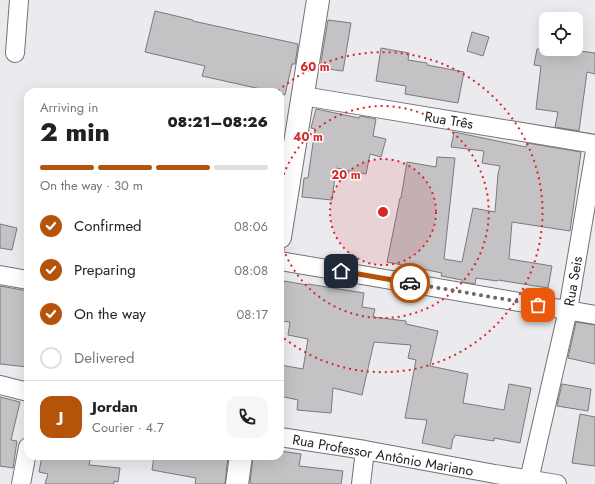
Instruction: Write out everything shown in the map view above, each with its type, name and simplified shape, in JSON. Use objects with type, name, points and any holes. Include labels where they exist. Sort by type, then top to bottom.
[{"type":"street","points":[[15,53],[19,0]]},
{"type":"street","points":[[284,212],[318,0]]},
{"type":"street","name":"Rua Três","points":[[303,96],[595,144]]},
{"type":"street","name":"Rua Seis","points":[[529,480],[568,310],[595,152]]},
{"type":"street","points":[[284,262],[595,315]]},
{"type":"street","points":[[0,275],[24,279]]},
{"type":"street","points":[[0,385],[24,391]]},
{"type":"street","name":"Rua Professor Antônio Mariano","points":[[284,438],[365,450],[494,479],[529,480],[557,484]]},
{"type":"street","points":[[361,484],[365,450]]},
{"type":"street","points":[[22,484],[26,460]]},
{"type":"street","points":[[237,484],[240,460]]},
{"type":"building","points":[[155,11],[298,44],[295,64],[292,64],[285,95],[284,88],[256,88],[202,76],[205,66],[145,52]]},
{"type":"building","points":[[328,20],[351,23],[343,71],[320,68]]},
{"type":"building","points":[[472,32],[489,37],[483,56],[467,51]]},
{"type":"building","points":[[381,48],[409,53],[408,60],[464,72],[458,103],[405,94],[406,86],[376,81]]},
{"type":"building","points":[[537,49],[539,49],[539,56],[583,56],[583,51],[595,53],[595,74],[587,72],[579,131],[555,127],[558,112],[536,109],[541,66],[534,65]]},
{"type":"building","points":[[316,109],[359,118],[360,116],[376,119],[373,136],[386,139],[381,157],[370,154],[366,174],[336,168],[332,200],[302,197],[304,178],[308,178],[315,129],[311,128]]},
{"type":"building","points":[[454,132],[526,147],[527,143],[581,152],[570,231],[512,222],[509,259],[552,266],[548,288],[476,278],[475,284],[462,282],[462,280],[441,276],[442,273],[387,262],[407,162],[436,167],[437,157],[455,158],[444,259],[462,262],[473,208],[495,212],[500,166],[482,163],[484,151],[451,147]]},
{"type":"building","points":[[0,224],[17,228],[12,250],[0,248]]},
{"type":"building","points":[[284,281],[364,293],[362,307],[375,309],[373,317],[406,321],[406,324],[438,331],[430,366],[468,374],[463,403],[504,410],[509,384],[531,388],[520,443],[494,438],[494,441],[455,435],[451,449],[422,443],[427,420],[405,418],[416,360],[408,358],[411,345],[374,342],[362,395],[333,388],[331,413],[297,410],[298,400],[284,397],[284,366],[303,369],[308,339],[288,335],[290,322],[284,321]]},
{"type":"building","points":[[0,286],[24,290],[24,367],[0,364]]},
{"type":"building","points":[[576,322],[595,325],[595,364],[568,358]]},
{"type":"building","points":[[562,384],[591,389],[588,411],[557,406]]},
{"type":"building","points":[[0,397],[20,402],[11,440],[17,441],[13,468],[0,466]]},
{"type":"building","points":[[580,414],[595,417],[595,466],[572,463]]},
{"type":"building","points":[[284,452],[301,454],[299,466],[343,471],[341,484],[250,484],[253,460],[284,460]]},
{"type":"building","points":[[41,460],[90,460],[89,465],[120,468],[118,482],[114,481],[114,484],[45,484],[48,474],[39,472]]},
{"type":"building","points":[[153,460],[228,460],[225,484],[195,484],[196,478],[152,470]]},
{"type":"way so far","points":[[410,283],[538,305]]},
{"type":"route","points":[[341,271],[410,283]]}]
